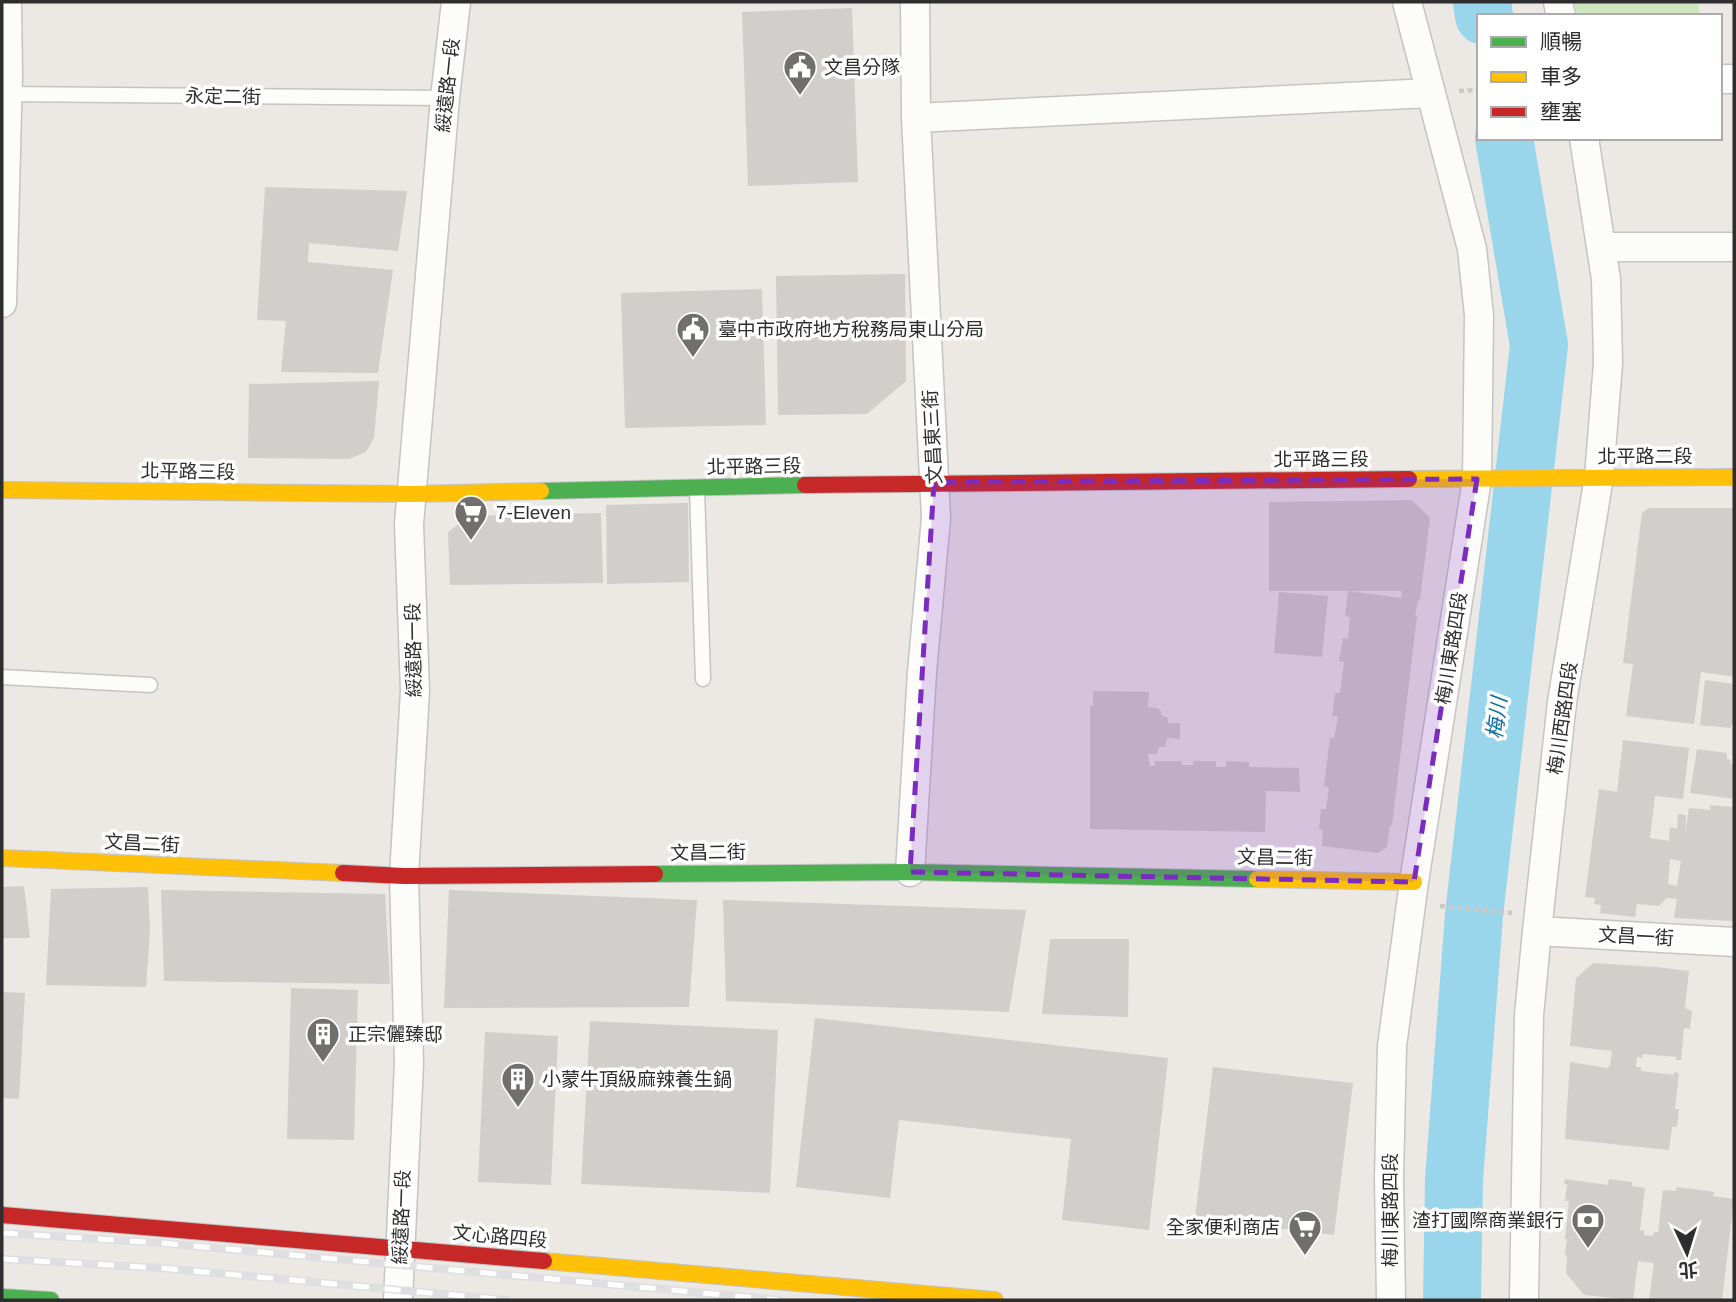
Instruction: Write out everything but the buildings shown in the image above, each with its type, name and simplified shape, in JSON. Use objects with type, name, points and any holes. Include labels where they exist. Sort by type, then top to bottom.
[{"type":"street","points":[[2,303],[7,2]]},
{"type":"street","name":"綏遠路一段","points":[[398,1300],[409,1063],[404,876],[415,691],[410,524],[445,98],[456,2]]},
{"type":"street","name":"文昌東三街","points":[[910,872],[922,672],[936,518],[916,118],[915,2]]},
{"type":"street","name":"梅川東路四段","points":[[1391,1300],[1389,1178],[1392,1046],[1477,479],[1479,315],[1472,249],[1407,2]]},
{"type":"street","points":[[916,118],[1430,93]]},
{"type":"street","name":"梅川西路四段","points":[[1524,1300],[1530,1015],[1537,931],[1562,702],[1600,477],[1608,363],[1606,279],[1584,140]]},
{"type":"street","points":[[1601,247],[1734,247]]},
{"type":"street","name":"北平路二段","points":[[1507,478],[1734,477]]},
{"type":"street","name":"北平路三段","points":[[2,490],[412,494],[934,482],[1507,478]]},
{"type":"street","name":"文昌二街","points":[[2,858],[404,876],[910,872],[1413,894]]},
{"type":"street","name":"文昌一街","points":[[1537,931],[1734,942]]},
{"type":"street","name":"文心路四段","points":[[2,1215],[995,1300]]},
{"type":"street","points":[[2,1297],[51,1300]]},
{"type":"lane","name":"永定二街","points":[[5,94],[445,98]]},
{"type":"lane","points":[[697,488],[703,679]]},
{"type":"lane","points":[[2,677],[150,685]]},
{"type":"path","points":[[1413,894],[1513,913],[1519,908]]},
{"type":"highlighted area","points":[[1477,479],[1414,882],[910,872],[934,482]]},
{"type":"green space","points":[[1575,2],[1698,2],[1700,14],[1577,14]]},
{"type":"waterway","name":"梅川","points":[[1482,2],[1484,14]]},
{"type":"waterway","name":"梅川","points":[[1452,1300],[1454,1180],[1474,915],[1539,345],[1504,140]]},
{"type":"railway","points":[[2,1233],[162,1243],[779,1300]]},
{"type":"railway","points":[[2,1259],[161,1268],[507,1300]]},
{"type":"traffic: fast","points":[[541,491],[805,485]]},
{"type":"traffic: fast","points":[[655,874],[910,872],[1257,879]]},
{"type":"traffic: fast","points":[[2,1297],[51,1300]]},
{"type":"traffic: slow","points":[[1409,479],[1734,477]]},
{"type":"traffic: slow","points":[[2,490],[412,494],[541,491]]},
{"type":"traffic: slow","points":[[2,858],[343,873]]},
{"type":"traffic: slow","points":[[1257,879],[1414,882]]},
{"type":"traffic: slow","points":[[544,1261],[995,1300]]},
{"type":"traffic: jam","points":[[805,485],[1409,479]]},
{"type":"traffic: jam","points":[[343,873],[404,876],[655,874]]},
{"type":"traffic: jam","points":[[2,1215],[544,1261]]},
{"type":"place","name":"文昌分隊","points":[[800,97]]},
{"type":"place","name":"臺中市政府地方稅務局東山分局","points":[[693,359]]},
{"type":"place","name":"7-Eleven","points":[[471,542]]},
{"type":"place","name":"正宗儷臻邸","points":[[323,1064]]},
{"type":"place","name":"小蒙牛頂級麻辣養生鍋","points":[[518,1109]]},
{"type":"place","name":"渣打國際商業銀行","points":[[1588,1250]]},
{"type":"place","name":"全家便利商店","points":[[1305,1257]]}]
